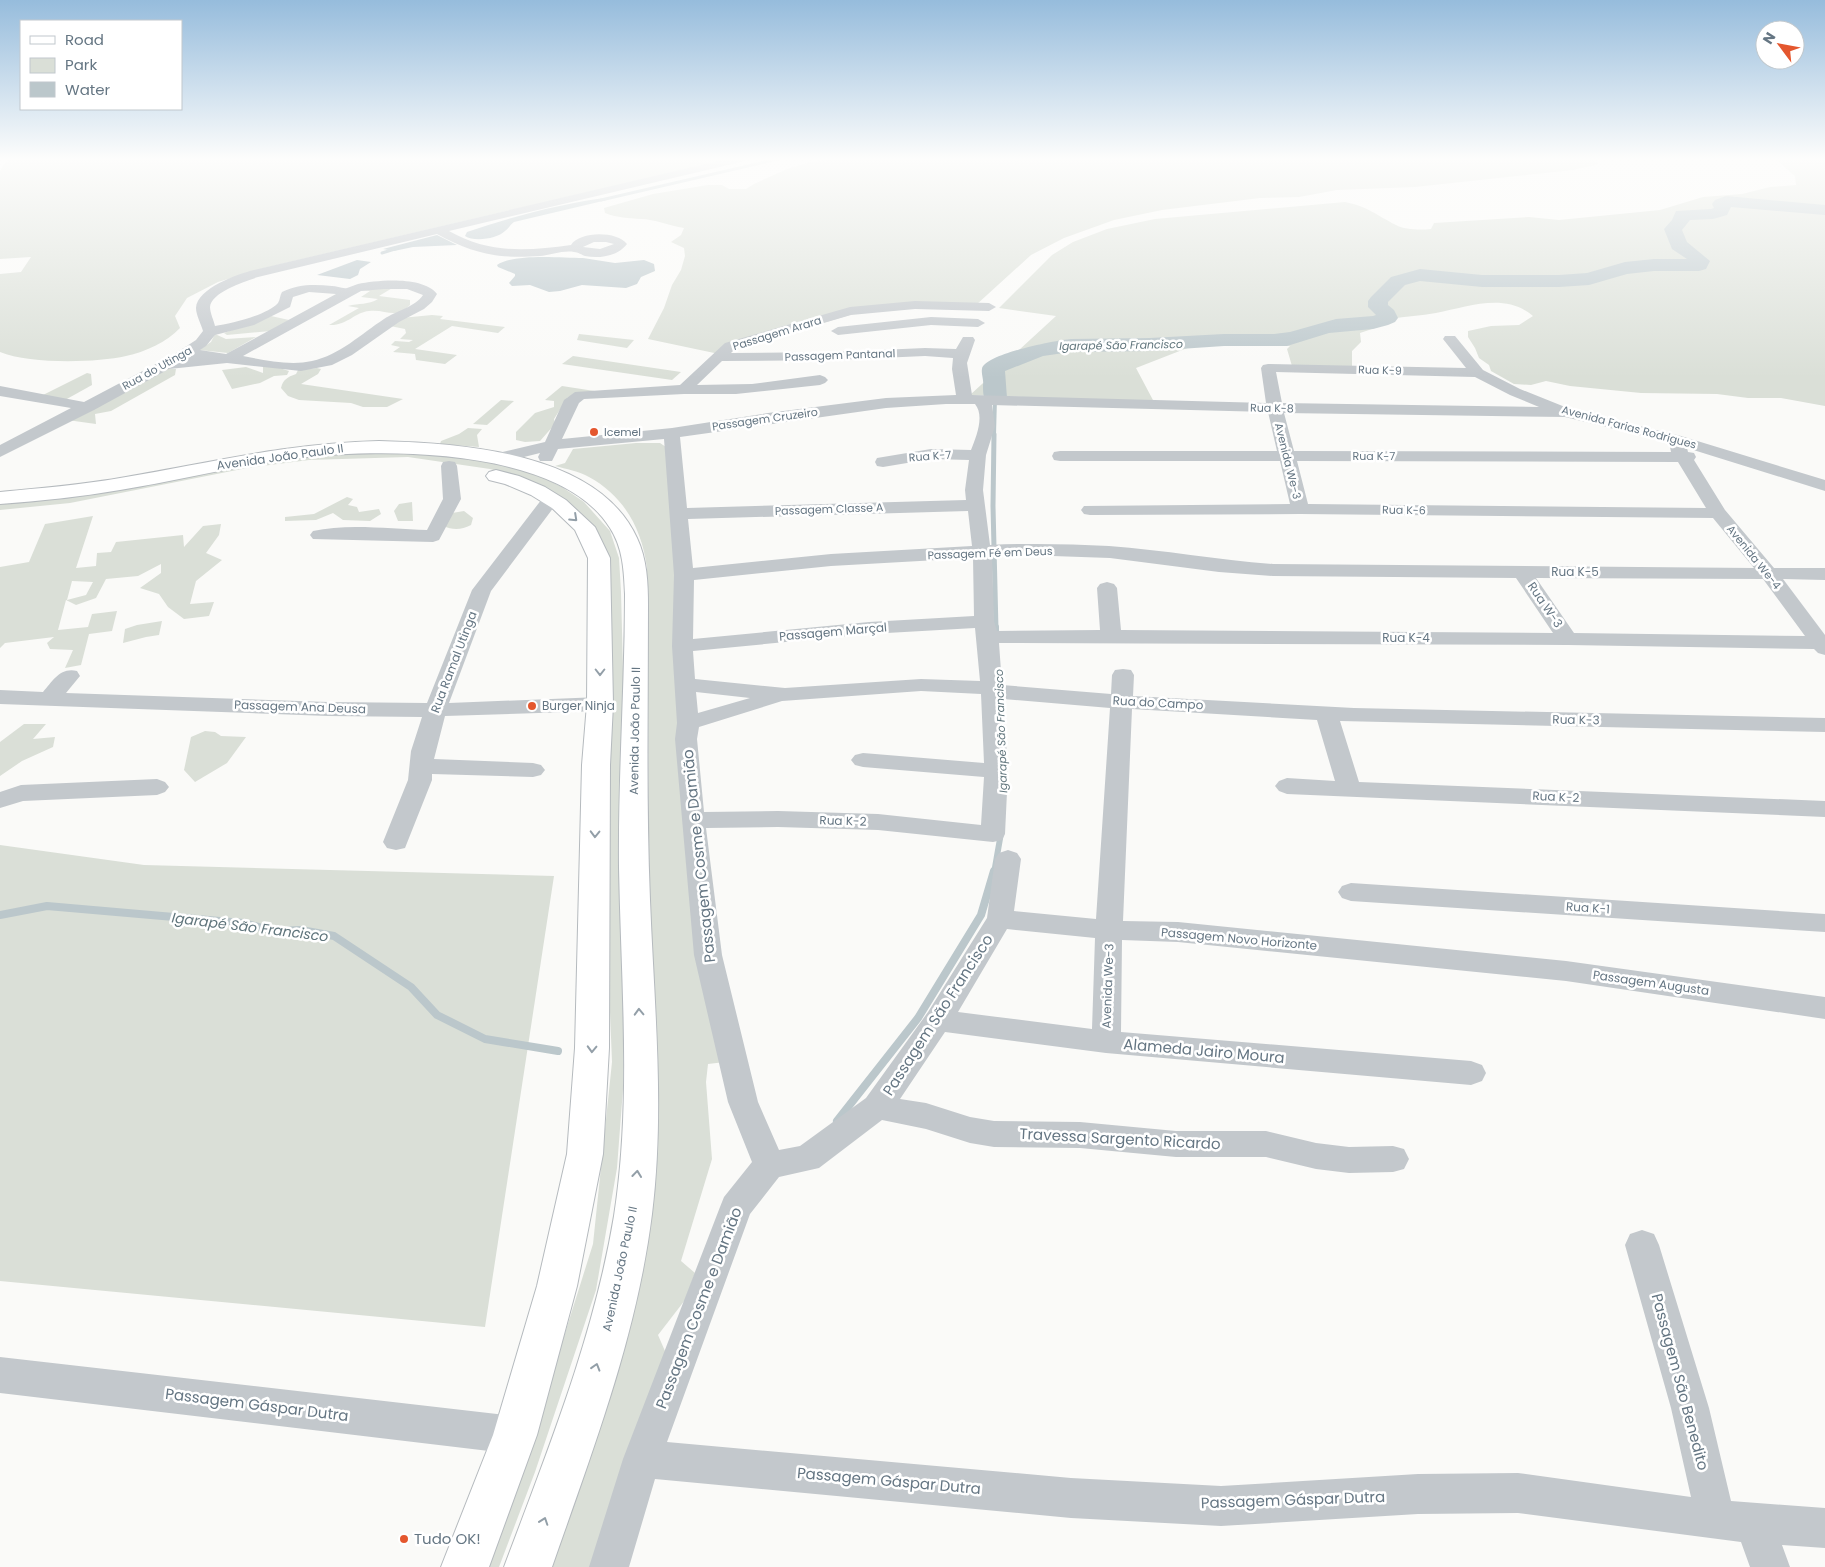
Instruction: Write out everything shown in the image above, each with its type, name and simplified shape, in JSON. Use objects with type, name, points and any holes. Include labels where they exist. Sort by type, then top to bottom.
[{"type":"main road","name":"Avenida João Paulo II","points":[[0,498],[94,488],[247,459],[331,449],[410,447],[500,458],[541,471],[579,489],[611,514],[620,525],[630,547],[634,568],[637,694],[634,862],[640,1035],[640,1123],[633,1217],[613,1311],[583,1411],[528,1567]]},
{"type":"main road","name":"Avenida João Paulo II","points":[[0,512],[67,506],[260,469],[325,460],[381,460],[449,466],[512,480],[559,504],[584,527],[599,558],[600,704],[596,765],[592,1048],[585,1154],[557,1286],[515,1435],[465,1567]]},
{"type":"street","points":[[349,292],[300,289],[289,293],[284,304],[271,313],[210,332],[203,308],[206,298],[227,284],[254,274],[439,231]]},
{"type":"street","points":[[440,231],[466,245],[491,250],[522,252],[576,248]]},
{"type":"street","points":[[163,366],[229,358],[357,288],[381,284],[417,288],[426,290],[430,294],[427,300],[418,307],[395,318],[342,354],[317,365],[301,367],[229,358],[187,352]]},
{"type":"street","name":"Passagem Arara","points":[[684,388],[730,346],[850,311],[915,306],[989,306],[978,323]]},
{"type":"street","points":[[271,313],[303,317]]},
{"type":"street","points":[[838,331],[931,321],[978,323],[960,354],[958,368],[983,400],[987,426],[978,455],[974,490],[989,552],[995,690],[996,771],[863,760]]},
{"type":"street","name":"Rua do Utinga","points":[[0,452],[163,366],[201,343],[210,332]]},
{"type":"street","name":"Avenida Farias Rodrigues","points":[[1450,339],[1478,373],[1515,392],[1565,412],[1675,439],[1825,486]]},
{"type":"street","name":"Passagem Pantanal","points":[[719,357],[835,356],[925,352],[960,354]]},
{"type":"street","name":"Avenida We-3","points":[[1282,367],[1271,367],[1267,371],[1300,509]]},
{"type":"street","name":"Rua K-9","points":[[1282,367],[1478,373]]},
{"type":"street","points":[[541,471],[572,400],[580,396],[684,388],[706,391],[746,390],[820,380]]},
{"type":"street","points":[[0,392],[88,407]]},
{"type":"street","name":"Passagem Cruzeiro","points":[[500,458],[552,445],[672,433],[768,418],[850,408],[922,400],[983,400]]},
{"type":"street","name":"Rua K-8","points":[[983,400],[1275,408],[1565,412]]},
{"type":"street","name":"Passagem Cosme e Damião","points":[[609,1567],[642,1458],[736,1207],[769,1166],[743,1102],[708,955],[686,739],[688,723],[682,646],[684,576],[672,433]]},
{"type":"street","name":"Avenida We-4","points":[[1675,439],[1718,513],[1824,645]]},
{"type":"street","points":[[1686,458],[1708,449]]},
{"type":"street","name":"Rua K-7","points":[[883,462],[931,454],[978,455]]},
{"type":"street","name":"Rua K-7","points":[[1060,456],[1686,458]]},
{"type":"street","points":[[319,535],[343,532],[433,536],[452,499],[449,466]]},
{"type":"street","name":"Rua Ramal Utinga","points":[[396,842],[420,780],[423,750],[430,732],[434,710],[482,590],[551,500]]},
{"type":"street","name":"Passagem Classe A","points":[[680,514],[807,508],[978,505]]},
{"type":"street","name":"Rua K-6","points":[[1090,510],[1300,509],[1718,513]]},
{"type":"street","name":"Passagem Fé em Deus","points":[[684,576],[831,560],[1024,549],[1110,552],[1219,566],[1326,571]]},
{"type":"street","name":"Rua K-5","points":[[1326,571],[1825,574]]},
{"type":"street","name":"Rua W-3","points":[[1522,572],[1568,639]]},
{"type":"street","points":[[1107,588],[1111,636]]},
{"type":"street","name":"Passagem Marçal","points":[[682,646],[859,629],[991,632]]},
{"type":"street","name":"Rua K-4","points":[[991,632],[1111,636],[1568,639],[1824,645]]},
{"type":"street","points":[[1110,930],[1110,895],[1123,675]]},
{"type":"street","points":[[49,699],[69,676]]},
{"type":"street","name":"Rua do Campo","points":[[684,684],[785,694],[921,684],[1122,702],[1326,714]]},
{"type":"street","name":"Rua do Campo","points":[[688,723],[785,694]]},
{"type":"street","name":"Passagem Ana Deusa","points":[[0,697],[328,709],[434,710],[600,704]]},
{"type":"street","points":[[1326,714],[1336,740],[1349,788]]},
{"type":"street","name":"Rua K-3","points":[[1326,714],[1825,725]]},
{"type":"street","points":[[422,766],[533,770]]},
{"type":"street","name":"Rua K-2","points":[[693,820],[778,819],[878,822],[993,834],[996,771]]},
{"type":"street","name":"Rua K-2","points":[[1288,786],[1825,809]]},
{"type":"street","points":[[0,800],[21,792],[157,787]]},
{"type":"street","name":"Passagem São Francisco","points":[[769,1166],[808,1158],[877,1107],[938,1020],[1000,920],[1008,859]]},
{"type":"street","name":"Rua K-1","points":[[1351,892],[1825,923]]},
{"type":"street","name":"Passagem Novo Horizonte","points":[[1000,920],[1110,930],[1178,932],[1477,962]]},
{"type":"street","name":"Avenida We-3","points":[[1106,1042],[1110,930]]},
{"type":"street","name":"Passagem Augusta","points":[[1477,962],[1566,971],[1825,1008]]},
{"type":"street","name":"Alameda Jairo Moura","points":[[938,1020],[1106,1042],[1471,1074]]},
{"type":"street","name":"Travessa Sargento Ricardo","points":[[877,1107],[926,1116],[970,1130],[994,1134],[1080,1135],[1176,1144],[1266,1144],[1316,1156],[1349,1160],[1393,1159]]},
{"type":"street","name":"Passagem São Benedito","points":[[1642,1245],[1690,1408],[1735,1521],[1770,1567]]},
{"type":"street","name":"Passagem Gáspar Dutra","points":[[0,1375],[515,1435]]},
{"type":"street","name":"Passagem Gáspar Dutra","points":[[642,1458],[1070,1498],[1221,1506],[1418,1494],[1518,1493],[1735,1521],[1825,1528]]},
{"type":"green space","points":[[0,231],[421,231],[264,268],[218,282],[187,298],[175,316],[180,328],[169,338],[155,346],[133,354],[97,360],[62,361],[28,359],[0,352],[0,274],[21,272],[31,257],[0,259]]},
{"type":"green space","points":[[683,231],[1083,231],[1064,238],[1031,255],[976,305],[873,308],[719,354],[648,339],[664,308],[672,285],[681,270],[685,256],[684,248],[671,242],[681,235]]},
{"type":"green space","points":[[1101,231],[1825,231],[1825,406],[1781,398],[1748,398],[1717,394],[1641,393],[1570,386],[1546,381],[1531,385],[1514,384],[1491,371],[1489,365],[1479,358],[1468,337],[1468,331],[1491,326],[1519,325],[1533,316],[1522,309],[1498,303],[1486,303],[1430,314],[1390,319],[1387,324],[1360,333],[1361,342],[1352,351],[1352,367],[1292,366],[1287,349],[1290,346],[1229,340],[1196,341],[1195,345],[1136,368],[1154,402],[970,395],[1056,316],[999,308],[1052,255],[1073,242]]},
{"type":"green space","points":[[394,287],[379,296],[410,300],[410,305],[400,312],[369,311],[341,323],[329,325],[359,308],[348,306],[378,299],[361,297],[370,291],[361,290]]},
{"type":"green space","points":[[432,315],[443,316],[440,319],[505,327],[498,333],[452,326],[415,349],[457,355],[445,364],[416,360],[415,354],[393,352],[400,347],[391,345],[395,341],[409,342],[413,340],[400,339],[406,333],[405,329],[390,326],[401,318]]},
{"type":"green space","points":[[271,316],[289,320],[271,331],[227,335],[224,333]]},
{"type":"green space","points":[[215,334],[226,339],[256,337],[228,353],[199,350],[211,342]]},
{"type":"green space","points":[[579,334],[634,340],[627,348],[577,340]]},
{"type":"green space","points":[[573,356],[681,372],[672,380],[562,364]]},
{"type":"green space","points":[[263,366],[273,366],[289,371],[287,375],[274,376],[260,383],[232,389],[222,370],[246,367],[263,373]]},
{"type":"green space","points":[[167,369],[176,369],[175,375],[111,411],[95,414],[96,424],[67,420]]},
{"type":"green space","points":[[321,369],[318,374],[301,384],[403,399],[387,407],[363,407],[351,403],[299,400],[288,396],[281,388],[286,379],[296,374],[298,370]]},
{"type":"green space","points":[[87,373],[91,374],[92,385],[65,400],[41,396]]},
{"type":"green space","points":[[562,386],[601,392],[568,397],[554,419],[555,424],[540,441],[525,442],[516,440],[516,432],[535,413],[554,407],[554,401],[545,400]]},
{"type":"green space","points":[[501,400],[514,401],[487,425],[473,424]]},
{"type":"green space","points":[[468,428],[482,429],[477,435],[479,447],[440,444],[441,441],[459,434]]},
{"type":"green space","points":[[636,443],[660,443],[669,449],[677,624],[725,1062],[708,1064],[706,1082],[712,1159],[681,1261],[695,1273],[685,1300],[658,1335],[668,1358],[598,1567],[549,1567],[631,1297],[656,1175],[658,1085],[650,966],[647,568],[645,554],[636,527],[612,494],[589,477],[555,466],[565,463],[573,449]]},
{"type":"green space","points":[[426,451],[504,464],[536,474],[562,487],[584,502],[610,531],[619,558],[624,709],[623,1089],[617,1168],[596,1290],[535,1472],[499,1567],[486,1567],[522,1470],[593,1244],[612,1062],[608,962],[610,747],[607,558],[519,478],[490,469],[408,457],[309,460],[247,468],[70,503],[0,510],[0,504],[84,495],[307,454]]},
{"type":"green space","points":[[347,497],[353,499],[348,505],[357,507],[359,512],[379,509],[381,514],[370,521],[343,520],[333,513],[316,520],[285,521],[285,517],[314,514]]},
{"type":"green space","points":[[412,502],[413,521],[398,521],[394,511],[399,504]]},
{"type":"green space","points":[[464,511],[473,518],[471,525],[457,529],[443,526],[452,513]]},
{"type":"green space","points":[[93,516],[76,568],[96,566],[97,553],[111,552],[116,542],[183,535],[184,547],[203,526],[221,524],[219,535],[206,553],[222,560],[196,581],[190,604],[214,602],[209,616],[184,619],[168,607],[159,594],[140,588],[161,573],[161,564],[138,576],[106,579],[96,598],[76,605],[66,600],[58,630],[88,627],[92,614],[117,611],[112,631],[89,634],[81,665],[65,668],[73,650],[50,649],[47,643],[54,637],[5,643],[0,648],[0,567],[29,562],[45,524]],"holes":[[[72,581],[93,582],[86,595],[67,600]]]},
{"type":"green space","points":[[162,621],[159,635],[123,643],[125,629]]},
{"type":"green space","points":[[24,724],[46,724],[33,739],[55,737],[53,747],[22,761],[0,776],[0,742]]},
{"type":"green space","points":[[205,731],[215,732],[221,736],[246,737],[227,763],[195,782],[184,770],[191,737]]},
{"type":"green space","points":[[0,845],[144,865],[554,876],[485,1327],[0,1281]]},
{"type":"water","points":[[505,231],[491,238],[480,239],[465,236],[467,232]]},
{"type":"water","points":[[437,235],[457,245],[413,247],[394,251],[383,249]]},
{"type":"water","points":[[526,258],[583,258],[615,263],[644,260],[654,264],[655,271],[641,277],[637,284],[626,288],[582,285],[549,292],[530,285],[512,286],[509,283],[515,274],[497,265],[505,261]]},
{"type":"water","points":[[357,260],[371,262],[360,269],[358,275],[350,279],[317,275]]},
{"type":"waterway","name":"Igarapé São Francisco","points":[[995,398],[993,369],[1022,355],[1038,350],[1071,345],[1150,345],[1224,340],[1267,341],[1287,339],[1328,327],[1381,321],[1388,318],[1387,314],[1378,307],[1378,301],[1398,281],[1420,275],[1482,281],[1559,281],[1589,279],[1625,268],[1654,265],[1699,265],[1701,261],[1679,245],[1674,231]]},
{"type":"waterway","points":[[382,253],[398,248]]},
{"type":"waterway","name":"Igarapé São Francisco","points":[[994,435],[995,398]]},
{"type":"waterway","name":"Igarapé São Francisco","points":[[994,434],[993,506],[996,629]]},
{"type":"waterway","name":"Igarapé São Francisco","points":[[996,629],[996,636]]},
{"type":"waterway","name":"Igarapé São Francisco","points":[[994,873],[1001,833]]},
{"type":"waterway","name":"Igarapé São Francisco","points":[[837,1121],[918,1018],[981,915],[994,871]]},
{"type":"waterway","name":"Igarapé São Francisco","points":[[0,915],[47,906],[243,923],[275,931],[301,930],[334,936],[411,987],[437,1015],[485,1039],[558,1051]]},
{"type":"place","name":"Icemel","points":[[594,432]]},
{"type":"place","name":"Burger Ninja","points":[[532,706]]},
{"type":"place","name":"Tudo OK!","points":[[404,1539]]}]
